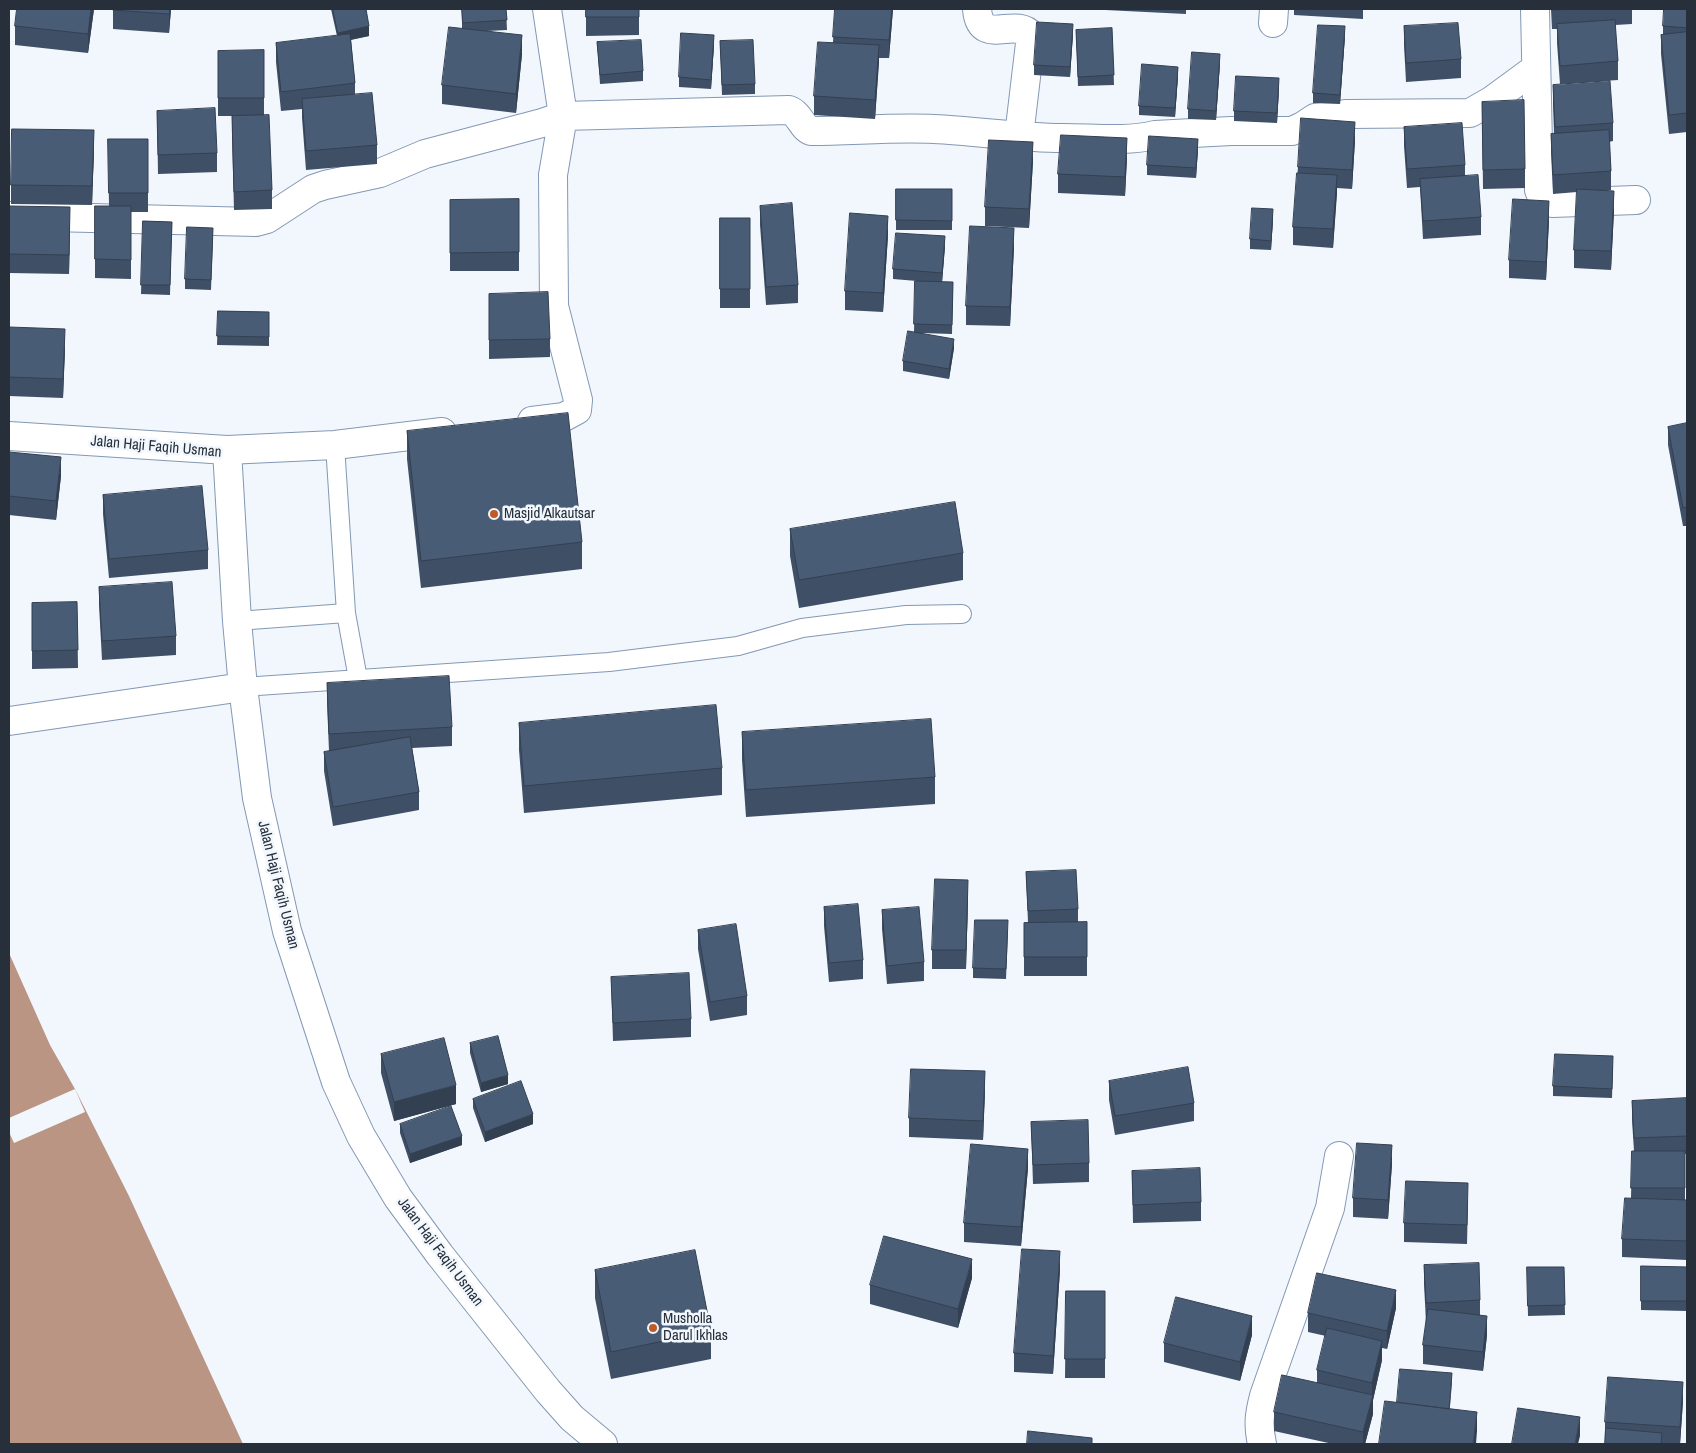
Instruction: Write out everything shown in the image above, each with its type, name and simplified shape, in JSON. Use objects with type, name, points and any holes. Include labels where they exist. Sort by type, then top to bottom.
[{"type":"street","points":[[507,424],[564,417],[577,410],[578,400],[554,306],[553,175],[564,116],[547,9]]},
{"type":"street","points":[[977,9],[982,26],[989,29],[1022,29],[1028,31],[1031,35],[1019,136]]},
{"type":"street","points":[[1535,9],[1538,190],[1545,202],[1552,203],[1636,200]]},
{"type":"street","points":[[9,216],[256,222],[267,219],[313,189],[380,174],[424,154],[564,116],[789,110],[798,116],[806,128],[811,130],[933,129],[1087,140],[1231,131],[1286,131],[1296,130],[1320,116],[1470,113],[1491,101],[1536,68]]},
{"type":"street","points":[[228,450],[335,445],[469,429]]},
{"type":"street","name":"Jalan Haji Faqih Usman","points":[[9,436],[228,450],[237,621],[257,798],[288,931],[336,1082],[361,1136],[398,1198],[440,1255],[548,1391],[572,1418],[603,1444]]},
{"type":"street","points":[[9,721],[243,687]]},
{"type":"street","points":[[1262,1444],[1258,1425],[1259,1413],[1330,1208],[1339,1156]]},
{"type":"lane","points":[[335,445],[346,612],[358,679]]},
{"type":"lane","points":[[237,621],[346,612]]},
{"type":"lane","points":[[243,687],[609,662],[738,646],[802,628],[906,615],[962,614]]},
{"type":"shaded area","points":[[9,953],[50,1045],[75,1089],[129,1196],[243,1444],[9,1444]]},
{"type":"pier","points":[[75,1089],[85,1112],[14,1143],[9,1132],[9,1118]]},
{"type":"building","points":[[17,9],[91,9],[88,34],[15,26]]},
{"type":"building","points":[[113,9],[170,9],[169,14]]},
{"type":"building","points":[[333,9],[366,9],[369,26],[338,33]]},
{"type":"building","points":[[462,9],[506,9],[507,20],[463,23]]},
{"type":"building","points":[[586,9],[639,9],[639,17],[586,17]]},
{"type":"building","points":[[835,9],[892,9],[889,40],[833,37]]},
{"type":"building","points":[[1664,9],[1687,9],[1687,28],[1663,26]]},
{"type":"building","points":[[1615,20],[1618,61],[1560,66],[1557,24]]},
{"type":"building","points":[[1037,22],[1073,24],[1070,67],[1034,65]]},
{"type":"building","points":[[1458,23],[1461,59],[1406,63],[1404,26]]},
{"type":"building","points":[[1318,25],[1345,26],[1340,95],[1313,93]]},
{"type":"building","points":[[449,27],[522,35],[516,94],[442,85]]},
{"type":"building","points":[[1112,28],[1114,75],[1078,77],[1076,30]]},
{"type":"building","points":[[1687,32],[1687,113],[1669,115],[1661,35]]},
{"type":"building","points":[[681,33],[714,35],[711,80],[679,77]]},
{"type":"building","points":[[350,34],[355,83],[281,92],[276,43]]},
{"type":"building","points":[[641,40],[643,71],[600,75],[597,42]]},
{"type":"building","points":[[753,40],[755,84],[722,85],[720,41]]},
{"type":"building","points":[[818,42],[879,45],[875,100],[814,96]]},
{"type":"building","points":[[264,50],[264,98],[218,98],[218,51]]},
{"type":"building","points":[[1192,52],[1220,54],[1216,111],[1188,109]]},
{"type":"building","points":[[1142,64],[1178,67],[1175,108],[1139,106]]},
{"type":"building","points":[[1236,76],[1279,78],[1277,113],[1234,111]]},
{"type":"building","points":[[1610,81],[1613,123],[1555,127],[1553,85]]},
{"type":"building","points":[[372,93],[377,145],[306,151],[302,99]]},
{"type":"building","points":[[1524,100],[1525,169],[1483,170],[1482,102]]},
{"type":"building","points":[[215,108],[217,153],[158,155],[157,111]]},
{"type":"building","points":[[269,115],[272,190],[234,192],[232,116]]},
{"type":"building","points":[[1301,118],[1355,122],[1352,170],[1298,167]]},
{"type":"building","points":[[1462,123],[1465,165],[1407,169],[1404,127]]},
{"type":"building","points":[[12,129],[94,130],[92,186],[11,185]]},
{"type":"building","points":[[1609,130],[1611,171],[1553,175],[1551,134]]},
{"type":"building","points":[[1061,135],[1127,138],[1125,177],[1058,174]]},
{"type":"building","points":[[1149,136],[1198,139],[1196,168],[1147,165]]},
{"type":"building","points":[[108,139],[148,139],[148,193],[109,193]]},
{"type":"building","points":[[989,140],[1033,142],[1029,209],[985,207]]},
{"type":"building","points":[[1297,173],[1337,175],[1333,229],[1293,227]]},
{"type":"building","points":[[1478,175],[1481,217],[1423,221],[1420,179]]},
{"type":"building","points":[[896,189],[952,189],[952,221],[896,220]]},
{"type":"building","points":[[1577,189],[1614,191],[1611,251],[1574,250]]},
{"type":"building","points":[[519,199],[519,252],[450,253],[450,200]]},
{"type":"building","points":[[1513,199],[1549,201],[1546,262],[1509,260]]},
{"type":"building","points":[[792,203],[798,285],[766,287],[760,206]]},
{"type":"building","points":[[9,206],[70,207],[69,255],[9,254]]},
{"type":"building","points":[[95,206],[131,206],[131,260],[95,259]]},
{"type":"building","points":[[1252,208],[1273,209],[1271,241],[1250,239]]},
{"type":"building","points":[[850,213],[888,216],[883,293],[845,291]]},
{"type":"building","points":[[720,218],[750,218],[750,289],[720,289]]},
{"type":"building","points":[[143,221],[172,222],[170,285],[141,285]]},
{"type":"building","points":[[970,226],[1014,228],[1010,307],[966,306]]},
{"type":"building","points":[[187,227],[213,228],[211,280],[185,279]]},
{"type":"building","points":[[896,233],[945,236],[942,273],[893,269]]},
{"type":"building","points":[[915,281],[953,282],[952,325],[914,324]]},
{"type":"building","points":[[548,292],[550,339],[489,340],[489,294]]},
{"type":"building","points":[[218,311],[269,312],[269,337],[217,336]]},
{"type":"building","points":[[9,327],[65,329],[63,379],[9,377]]},
{"type":"building","points":[[908,331],[954,339],[949,369],[903,361]]},
{"type":"building","name":"Masjid Alkautsar","points":[[568,413],[582,542],[421,561],[407,431]]},
{"type":"building","points":[[1687,423],[1687,507],[1683,508],[1668,427]]},
{"type":"building","points":[[9,452],[61,457],[56,501],[9,496]]},
{"type":"building","points":[[202,486],[208,550],[109,559],[103,495]]},
{"type":"building","points":[[955,502],[963,553],[799,580],[790,529]]},
{"type":"building","points":[[172,582],[176,636],[102,641],[99,587]]},
{"type":"building","points":[[77,602],[78,650],[32,651],[32,603]]},
{"type":"building","points":[[449,676],[452,727],[329,734],[327,683]]},
{"type":"building","points":[[716,705],[722,768],[524,786],[519,723]]},
{"type":"building","points":[[931,719],[935,777],[746,790],[742,732]]},
{"type":"building","points":[[410,737],[419,792],[333,807],[324,752]]},
{"type":"building","points":[[1076,870],[1078,909],[1028,911],[1026,872]]},
{"type":"building","points":[[935,879],[968,880],[966,950],[932,950]]},
{"type":"building","points":[[858,904],[863,960],[829,963],[824,907]]},
{"type":"building","points":[[919,907],[924,962],[887,966],[882,910]]},
{"type":"building","points":[[975,920],[1008,920],[1006,969],[973,968]]},
{"type":"building","points":[[1087,922],[1087,957],[1024,957],[1024,923]]},
{"type":"building","points":[[736,924],[747,996],[710,1002],[698,930]]},
{"type":"building","points":[[689,973],[691,1019],[613,1023],[611,977]]},
{"type":"building","points":[[498,1036],[508,1075],[481,1083],[470,1043]]},
{"type":"building","points":[[444,1038],[456,1085],[394,1102],[381,1054]]},
{"type":"building","points":[[1555,1054],[1613,1056],[1612,1089],[1553,1086]]},
{"type":"building","points":[[1188,1067],[1194,1103],[1115,1116],[1109,1081]]},
{"type":"building","points":[[911,1069],[985,1071],[983,1121],[909,1118]]},
{"type":"building","points":[[521,1081],[533,1114],[485,1132],[473,1099]]},
{"type":"building","points":[[1687,1098],[1687,1136],[1634,1138],[1632,1101]]},
{"type":"building","points":[[451,1106],[462,1136],[410,1154],[400,1124]]},
{"type":"building","points":[[1088,1120],[1089,1163],[1033,1165],[1031,1122]]},
{"type":"building","points":[[1357,1143],[1392,1145],[1388,1200],[1353,1198]]},
{"type":"building","points":[[971,1144],[1028,1149],[1021,1227],[964,1223]]},
{"type":"building","points":[[1632,1151],[1685,1151],[1685,1188],[1631,1188]]},
{"type":"building","points":[[1200,1168],[1201,1202],[1133,1205],[1132,1171]]},
{"type":"building","points":[[1406,1181],[1468,1183],[1467,1225],[1404,1223]]},
{"type":"building","points":[[1625,1198],[1687,1200],[1687,1241],[1622,1239]]},
{"type":"building","points":[[884,1236],[972,1259],[958,1309],[870,1285]]},
{"type":"building","points":[[1022,1249],[1060,1251],[1053,1356],[1014,1353]]},
{"type":"building","name":"Musholla Darul Ikhlas","points":[[695,1250],[711,1331],[611,1352],[595,1270]]},
{"type":"building","points":[[1479,1263],[1480,1300],[1426,1303],[1424,1265]]},
{"type":"building","points":[[1641,1266],[1687,1267],[1687,1301],[1641,1301]]},
{"type":"building","points":[[1527,1267],[1564,1267],[1565,1305],[1528,1306]]},
{"type":"building","points":[[1317,1273],[1396,1290],[1387,1331],[1308,1313]]},
{"type":"building","points":[[1066,1291],[1105,1291],[1105,1359],[1065,1359]]},
{"type":"building","points":[[1176,1297],[1252,1316],[1240,1362],[1164,1343]]},
{"type":"building","points":[[1428,1309],[1487,1316],[1483,1352],[1423,1345]]},
{"type":"building","points":[[1327,1328],[1382,1341],[1372,1383],[1317,1370]]},
{"type":"building","points":[[1400,1369],[1452,1373],[1449,1409],[1397,1402]]},
{"type":"building","points":[[1282,1375],[1373,1395],[1363,1432],[1274,1412]]},
{"type":"building","points":[[1608,1377],[1683,1382],[1680,1427],[1605,1422]]},
{"type":"building","points":[[1385,1401],[1477,1412],[1473,1444],[1379,1444]]},
{"type":"building","points":[[1518,1408],[1580,1417],[1575,1444],[1512,1444]]},
{"type":"building","points":[[1606,1428],[1662,1433],[1661,1444],[1605,1444]]},
{"type":"building","points":[[1028,1431],[1092,1438],[1092,1444],[1027,1444]]},
{"type":"place","name":"Masjid Alkautsar","points":[[494,514]]},
{"type":"place","name":"Musholla Darul Ikhlas","points":[[653,1328]]}]
